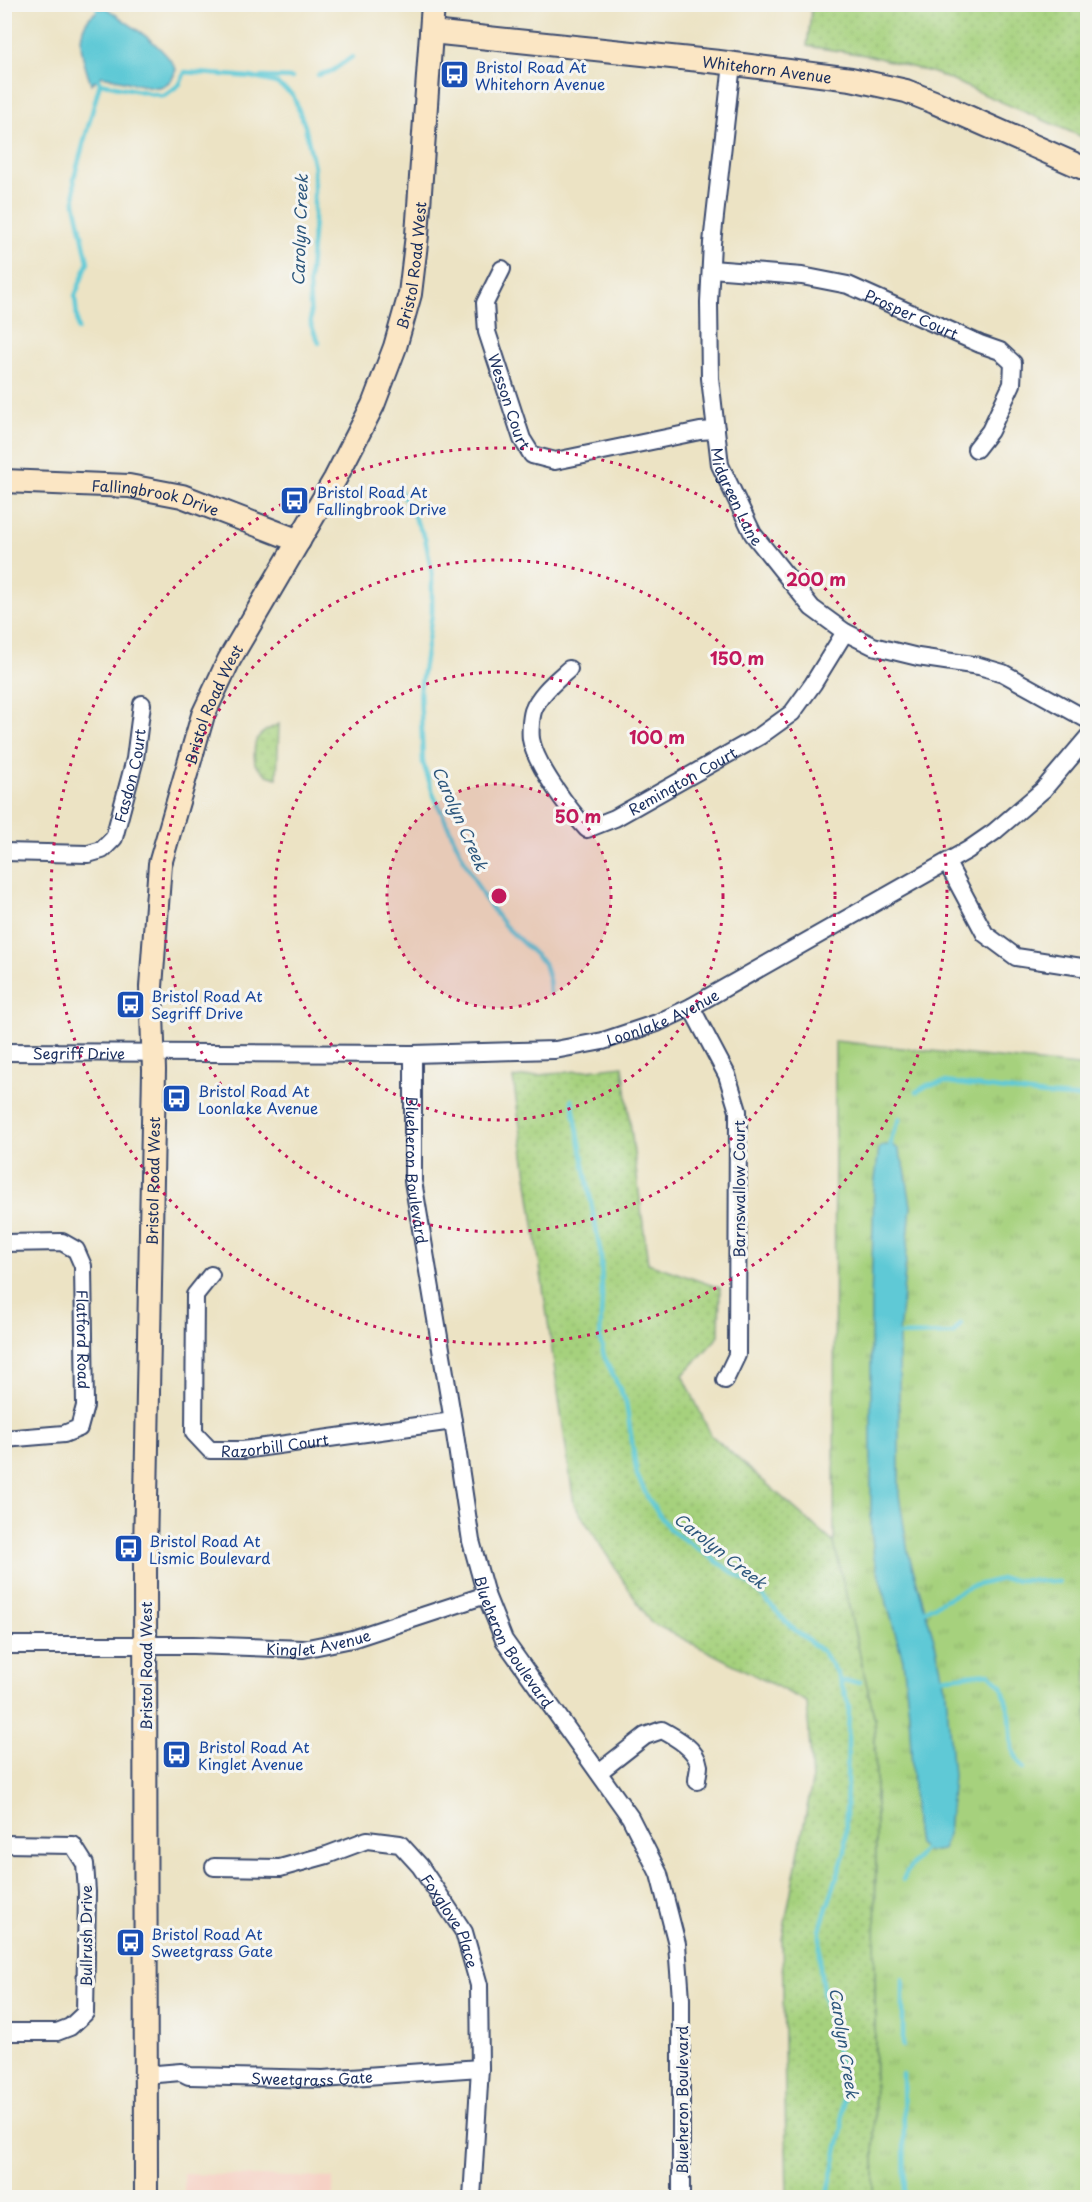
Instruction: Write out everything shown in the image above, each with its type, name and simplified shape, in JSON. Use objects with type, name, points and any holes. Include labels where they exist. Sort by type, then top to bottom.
[{"type":"street","name":"Bristol Road West","points":[[146,2198],[145,1645],[154,1052],[151,987],[162,857],[203,716],[229,660],[335,479],[373,405],[395,347],[410,294],[417,235],[433,4]]},
{"type":"street","name":"Whitehorn Avenue","points":[[431,32],[851,79],[906,92],[934,102],[1088,170]]},
{"type":"street","name":"Midgreen Lane","points":[[732,64],[708,302],[710,378],[720,465],[753,534],[812,608],[845,632],[873,645],[918,657],[979,666],[1003,673],[1088,720]]},
{"type":"street","name":"Wesson Court","points":[[502,269],[485,303],[487,332],[522,439],[532,455],[555,461],[700,431],[716,430]]},
{"type":"street","name":"Prosper Court","points":[[711,269],[802,276],[848,285],[980,345],[1000,351],[1013,363],[1012,384],[990,431],[976,449]]},
{"type":"street","name":"Fallingbrook Drive","points":[[4,482],[129,486],[183,496],[299,541]]},
{"type":"street","name":"Remington Court","points":[[569,669],[548,689],[533,711],[530,738],[538,759],[572,813],[587,829],[615,818],[760,736],[792,713],[845,632]]},
{"type":"street","name":"Fasdon Court","points":[[4,852],[88,854],[102,850],[114,838],[135,759],[142,704]]},
{"type":"street","name":"Loonlake Avenue","points":[[154,1052],[413,1054],[555,1050],[603,1041],[657,1023],[691,1007],[947,863],[994,832],[1043,790],[1088,736]]},
{"type":"street","points":[[947,863],[985,934],[1016,957],[1088,968]]},
{"type":"street","name":"Barnswallow Court","points":[[691,1007],[728,1075],[738,1111],[737,1355],[725,1380]]},
{"type":"street","name":"Segriff Drive","points":[[4,1052],[154,1052]]},
{"type":"street","name":"Blueheron Boulevard","points":[[413,1054],[413,1181],[471,1541],[486,1595],[504,1640],[630,1817],[659,1874],[677,1944],[681,1999],[681,2198]]},
{"type":"street","name":"Flatford Road","points":[[4,1242],[62,1242],[76,1250],[83,1266],[85,1406],[79,1428],[64,1434],[4,1439]]},
{"type":"street","name":"Razorbill Court","points":[[211,1275],[195,1295],[194,1421],[194,1433],[210,1450],[243,1450],[453,1421]]},
{"type":"street","name":"Kinglet Avenue","points":[[4,1645],[145,1645],[303,1649],[352,1639],[486,1595]]},
{"type":"street","points":[[599,1772],[645,1736],[662,1730],[691,1750],[699,1765],[696,1780]]},
{"type":"street","name":"Foxglove Place","points":[[214,1867],[280,1869],[327,1856],[367,1840],[400,1844],[420,1866],[464,1932],[479,1984],[480,2068],[472,2198]]},
{"type":"street","name":"Bullrush Drive","points":[[4,1844],[73,1845],[85,1864],[87,1892],[85,2013],[70,2027],[57,2031],[4,2032]]},
{"type":"street","name":"Sweetgrass Gate","points":[[145,2075],[181,2072],[189,2076],[324,2079],[480,2068]]},
{"type":"shaded area","points":[[184,2174],[333,2178],[333,2197],[184,2197]]},
{"type":"green space","points":[[812,5],[1087,5],[1087,139],[937,74],[871,56],[807,46]]},
{"type":"green space","points":[[279,724],[277,778],[267,775],[255,764],[254,748],[257,738]]},
{"type":"green space","points":[[835,1041],[1087,1067],[1087,2197],[874,2197],[876,1782],[874,1716],[834,1543]]},
{"type":"green space","points":[[623,1066],[648,1263],[720,1288],[719,1336],[683,1375],[711,1435],[834,1543],[874,1716],[876,1782],[874,2197],[787,2197],[782,1938],[812,1782],[807,1702],[650,1622],[574,1504],[513,1078]]},
{"type":"water","points":[[105,7],[144,35],[170,60],[176,69],[169,82],[155,87],[102,76],[91,84],[84,62],[81,41],[87,21],[94,13]]},
{"type":"water","points":[[892,1145],[898,1149],[905,1169],[911,1206],[899,1336],[899,1495],[908,1552],[935,1643],[946,1692],[953,1776],[948,1833],[942,1850],[928,1852],[918,1844],[915,1824],[909,1713],[903,1660],[874,1558],[871,1527],[871,1306],[874,1188],[879,1148]]},
{"type":"waterway","name":"Carolyn Creek","points":[[96,4],[100,14]]},
{"type":"waterway","points":[[318,75],[332,71],[352,57]]},
{"type":"waterway","name":"Carolyn Creek","points":[[97,75],[100,83],[164,96],[180,84],[185,72],[251,77],[276,83],[293,95],[305,126],[314,167],[314,220],[309,284],[311,325],[319,343]]},
{"type":"waterway","points":[[262,77],[292,78]]},
{"type":"waterway","points":[[78,329],[75,296],[88,262],[75,203],[74,178],[100,83]]},
{"type":"waterway","name":"Carolyn Creek","points":[[400,490],[425,538],[432,573],[432,614],[420,690],[423,763],[434,796],[484,898],[505,926],[544,963],[550,993]]},
{"type":"waterway","points":[[916,1092],[928,1085],[945,1082],[1088,1098]]},
{"type":"waterway","name":"Carolyn Creek","points":[[572,1100],[601,1255],[600,1339],[604,1356],[626,1402],[637,1475],[649,1500],[670,1530],[753,1586],[790,1626],[822,1651],[837,1673],[849,1705],[845,1852],[820,1929],[820,1968],[825,2005],[836,2044],[843,2093],[842,2129],[827,2198]]},
{"type":"waterway","points":[[890,1149],[892,1136],[900,1118]]},
{"type":"waterway","points":[[894,1335],[953,1334],[961,1324]]},
{"type":"waterway","points":[[922,1612],[969,1587],[1001,1579],[1059,1582]]},
{"type":"waterway","points":[[938,1678],[989,1673],[1002,1686],[1010,1715],[1012,1749],[1023,1769]]},
{"type":"waterway","name":"Carolyn Creek","points":[[840,1681],[860,1682]]},
{"type":"waterway","name":"Carolyn Creek","points":[[903,1880],[927,1845]]},
{"type":"waterway","name":"Carolyn Creek","points":[[903,1979],[903,2046]]},
{"type":"waterway","name":"Carolyn Creek","points":[[903,2074],[905,2198]]},
{"type":"place","name":"Bristol Road At Whitehorn Avenue","points":[[454,75]]},
{"type":"place","name":"Bristol Road At Fallingbrook Drive","points":[[295,500]]},
{"type":"place","name":"Bristol Road At Segriff Drive","points":[[130,1004]]},
{"type":"place","name":"Bristol Road At Loonlake Avenue","points":[[177,1099]]},
{"type":"place","name":"Bristol Road At Lismic Boulevard","points":[[128,1549]]},
{"type":"place","name":"Bristol Road At Kinglet Avenue","points":[[177,1755]]},
{"type":"place","name":"Bristol Road At Sweetgrass Gate","points":[[130,1942]]}]
